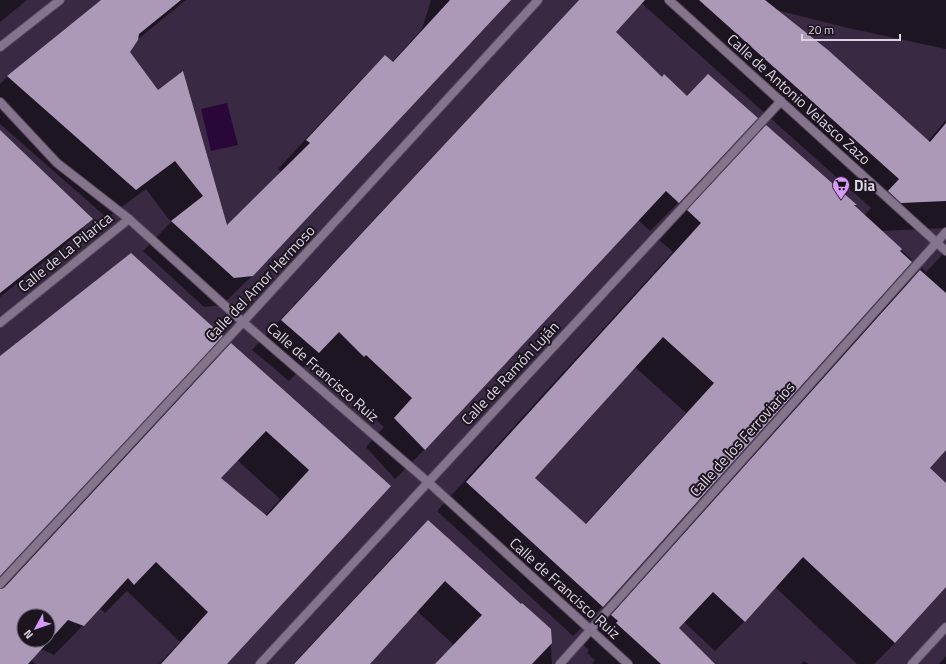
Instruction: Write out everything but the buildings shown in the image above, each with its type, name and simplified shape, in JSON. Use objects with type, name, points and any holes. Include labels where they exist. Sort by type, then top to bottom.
[{"type":"street","points":[[0,47],[60,0]]},
{"type":"street","name":"Calle del Amor Hermoso","points":[[0,584],[243,322],[538,0]]},
{"type":"street","name":"Calle de Antonio Velasco Zazo","points":[[669,0],[946,251]]},
{"type":"street","name":"Calle de Ramón Luján","points":[[260,664],[781,101]]},
{"type":"street","name":"Calle de Francisco Ruiz","points":[[0,102],[57,163],[129,219],[243,322],[428,482],[628,664]]},
{"type":"street","name":"Calle de La Pilarica","points":[[0,322],[129,219]]},
{"type":"street","name":"Calle de los Ferroviarios","points":[[560,664],[946,232]]},
{"type":"street","points":[[912,664],[946,626]]},
{"type":"shaded area","points":[[227,103],[238,145],[211,151],[201,109]]},
{"type":"place","name":"Dia","points":[[841,200]]}]
